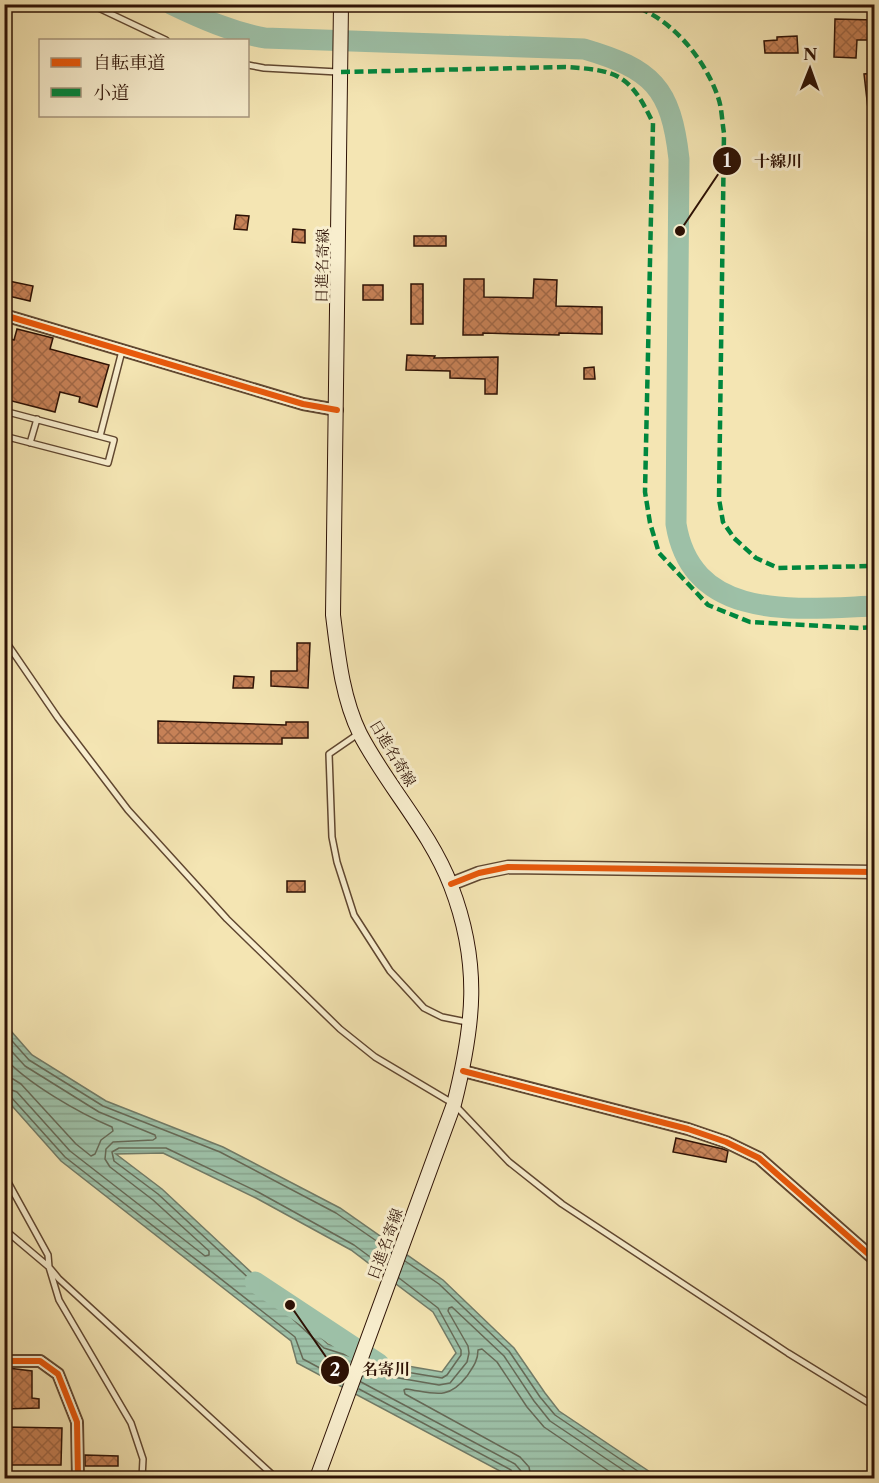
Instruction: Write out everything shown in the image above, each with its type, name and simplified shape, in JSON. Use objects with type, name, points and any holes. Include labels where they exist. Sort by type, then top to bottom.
[{"type":"main road","name":"日進名寄線","points":[[317,1479],[454,1104],[463,1071],[471,1023],[472,983],[470,953],[464,924],[451,884],[427,838],[360,733],[346,696],[338,655],[333,615],[341,5]]},
{"type":"street","points":[[4,315],[303,404],[337,410]]},
{"type":"street","points":[[451,884],[479,873],[508,867],[874,872]]},
{"type":"street","points":[[463,1071],[688,1129],[726,1142],[759,1158],[874,1259]]},
{"type":"street","points":[[4,1361],[40,1361],[58,1374],[77,1422],[78,1479]]},
{"type":"lane","points":[[90,4],[164,39]]},
{"type":"lane","points":[[249,65],[264,68],[341,65]]},
{"type":"lane","points":[[100,436],[122,351]]},
{"type":"lane","points":[[4,411],[114,440],[108,463],[4,436]]},
{"type":"lane","points":[[30,443],[37,419]]},
{"type":"lane","points":[[4,639],[58,718],[128,810],[227,919],[340,1029],[375,1057],[454,1104],[508,1162],[562,1204],[779,1347],[874,1406]]},
{"type":"lane","points":[[360,733],[329,754],[332,837],[337,862],[354,915],[390,971],[424,1008],[442,1017],[471,1023]]},
{"type":"lane","points":[[4,1175],[48,1255],[49,1267],[59,1300],[131,1423],[142,1459],[142,1479]]},
{"type":"lane","points":[[4,1229],[49,1267],[59,1280],[276,1479]]},
{"type":"water","points":[[4,1023],[32,1055],[106,1101],[223,1147],[340,1208],[443,1280],[514,1348],[559,1411],[659,1478],[513,1478],[297,1363],[291,1341],[61,1161],[5,1098]],"holes":[[[163,1153],[256,1198],[351,1250],[433,1312],[456,1353],[442,1372],[396,1364],[328,1344],[162,1189],[116,1154]]]},
{"type":"building","points":[[835,19],[874,20],[874,40],[857,40],[856,58],[834,57]]},
{"type":"building","points":[[797,36],[798,53],[765,53],[764,41],[777,40],[777,37]]},
{"type":"building","points":[[874,73],[874,108],[868,109],[864,74]]},
{"type":"building","points":[[236,215],[249,216],[247,230],[234,229]]},
{"type":"building","points":[[293,229],[305,230],[305,243],[292,242]]},
{"type":"building","points":[[414,236],[446,236],[446,246],[414,246]]},
{"type":"building","points":[[464,279],[484,279],[484,297],[533,298],[534,279],[557,280],[556,306],[602,307],[602,334],[483,333],[483,335],[463,335]]},
{"type":"building","points":[[4,280],[33,286],[30,301],[4,295]]},
{"type":"building","points":[[411,284],[423,284],[423,324],[411,324]]},
{"type":"building","points":[[363,285],[383,285],[383,300],[363,300]]},
{"type":"building","points":[[17,329],[53,338],[50,349],[109,365],[97,407],[79,402],[80,397],[60,392],[55,412],[4,399],[4,337],[14,340]]},
{"type":"building","points":[[407,355],[435,356],[434,358],[498,357],[497,394],[485,394],[485,379],[450,378],[450,371],[406,370]]},
{"type":"building","points":[[594,367],[595,379],[584,379],[584,368]]},
{"type":"building","points":[[297,643],[310,643],[308,688],[271,686],[271,671],[297,671]]},
{"type":"building","points":[[234,676],[254,677],[253,688],[233,688]]},
{"type":"building","points":[[158,721],[286,725],[286,722],[308,722],[308,738],[282,738],[282,744],[158,743]]},
{"type":"building","points":[[287,881],[305,881],[305,892],[287,892]]},
{"type":"building","points":[[676,1138],[728,1151],[726,1162],[673,1152]]},
{"type":"building","points":[[8,1368],[32,1371],[32,1398],[39,1399],[39,1408],[4,1409],[4,1371],[8,1371]]},
{"type":"building","points":[[4,1427],[62,1428],[61,1465],[4,1465]]},
{"type":"building","points":[[85,1455],[118,1456],[118,1466],[85,1466]]},
{"type":"waterway","points":[[171,4],[217,24],[265,38],[584,49],[626,64],[654,84],[670,114],[679,159],[676,524],[686,556],[703,579],[726,594],[753,603],[814,608],[874,606]]},
{"type":"waterway","points":[[255,1282],[379,1364]]},
{"type":"marked path","points":[[627,4],[657,18],[683,40],[704,67],[720,106],[724,133],[719,499],[723,522],[734,538],[756,558],[778,568],[874,566]]},
{"type":"marked path","points":[[341,72],[565,67],[610,73],[629,85],[637,94],[653,123],[645,492],[650,523],[659,553],[708,605],[750,622],[874,627]]},
{"type":"cycle path","points":[[4,315],[303,404],[337,410]]},
{"type":"cycle path","points":[[451,884],[479,873],[508,867],[874,872]]},
{"type":"cycle path","points":[[463,1071],[688,1129],[726,1142],[759,1158],[874,1259]]},
{"type":"cycle path","points":[[4,1361],[40,1361],[58,1374],[77,1422],[78,1478]]},
{"type":"place","name":"十線川","points":[[680,231]]},
{"type":"place","name":"名寄川","points":[[290,1305]]}]
